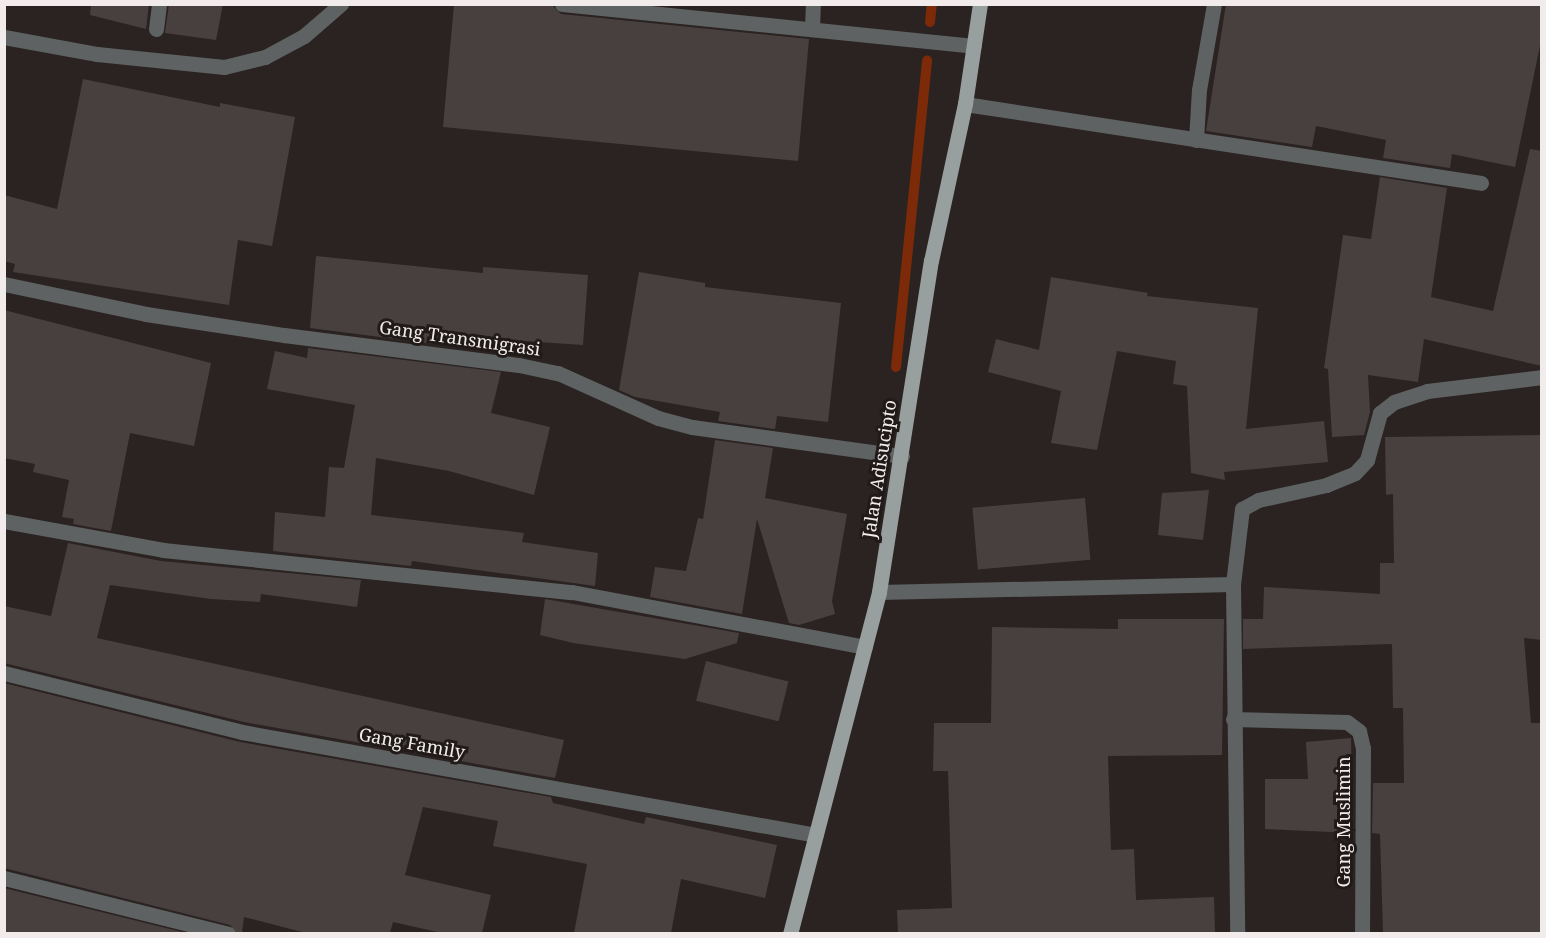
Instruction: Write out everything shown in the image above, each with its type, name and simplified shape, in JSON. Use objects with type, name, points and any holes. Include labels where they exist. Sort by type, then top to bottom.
[{"type":"main road","name":"Jalan Adisucipto","points":[[790,933],[879,592],[931,261],[965,104],[980,4]]},
{"type":"street","points":[[156,28],[159,4]]},
{"type":"street","points":[[4,37],[97,54],[224,67],[265,57],[304,36],[341,4]]},
{"type":"street","points":[[562,4],[974,46]]},
{"type":"street","points":[[812,29],[813,4]]},
{"type":"street","points":[[1196,140],[1199,90],[1214,4]]},
{"type":"street","points":[[965,104],[1481,183]]},
{"type":"street","name":"Gang Transmigrasi","points":[[4,284],[146,314],[284,335],[519,365],[558,373],[658,418],[692,427],[902,456]]},
{"type":"street","points":[[1237,933],[1233,584],[1242,509],[1258,500],[1326,485],[1355,473],[1367,460],[1380,413],[1394,402],[1428,391],[1542,377]]},
{"type":"street","points":[[4,521],[163,550],[572,592],[865,647]]},
{"type":"street","points":[[879,592],[1233,584]]},
{"type":"street","name":"Gang Family","points":[[4,674],[242,732],[816,835]]},
{"type":"street","name":"Gang Muslimin","points":[[1233,719],[1347,722],[1359,731],[1363,748],[1362,933]]},
{"type":"street","points":[[4,878],[228,933]]},
{"type":"building","points":[[91,4],[149,4],[146,29],[90,15]]},
{"type":"building","points":[[169,4],[223,4],[216,40],[165,33]]},
{"type":"building","points":[[454,4],[553,6],[561,14],[809,39],[798,161],[443,127]]},
{"type":"building","points":[[1226,4],[1542,4],[1542,36],[1515,167],[1452,154],[1450,168],[1383,158],[1386,140],[1316,126],[1312,147],[1206,131]]},
{"type":"building","points":[[83,79],[220,107],[220,103],[295,117],[272,246],[238,240],[229,305],[13,272],[15,264],[4,261],[4,195],[57,209]]},
{"type":"building","points":[[1530,149],[1542,151],[1542,366],[1424,339],[1418,382],[1368,375],[1370,412],[1364,435],[1332,437],[1328,369],[1324,368],[1343,235],[1371,239],[1380,177],[1447,188],[1431,297],[1493,311]]},
{"type":"building","points":[[316,256],[483,273],[483,267],[588,275],[583,345],[509,340],[505,353],[310,328]]},
{"type":"building","points":[[639,272],[705,283],[705,287],[841,303],[828,422],[777,416],[775,429],[718,421],[720,412],[635,397],[619,390]]},
{"type":"building","points":[[1051,277],[1148,293],[1147,296],[1258,308],[1246,429],[1324,421],[1328,462],[1224,472],[1225,480],[1191,473],[1187,386],[1173,384],[1176,361],[1117,351],[1097,450],[1051,443],[1061,391],[988,372],[996,339],[1039,350]]},
{"type":"building","points":[[4,310],[211,363],[194,446],[130,433],[111,531],[73,524],[74,519],[62,517],[69,480],[33,472],[35,464],[4,458]]},
{"type":"building","points":[[308,348],[501,372],[491,413],[550,427],[534,495],[449,471],[376,458],[371,515],[524,533],[522,542],[598,553],[595,586],[412,561],[411,566],[273,551],[275,512],[325,517],[329,467],[344,468],[355,405],[267,389],[275,351],[307,358]]},
{"type":"building","points":[[1542,435],[1542,640],[1524,638],[1531,723],[1542,723],[1542,933],[1383,933],[1380,834],[1372,833],[1373,783],[1404,783],[1403,708],[1393,708],[1392,644],[1243,649],[1243,619],[1263,619],[1264,587],[1380,594],[1380,563],[1394,563],[1393,494],[1386,495],[1385,437]]},
{"type":"building","points":[[715,440],[773,448],[765,498],[847,514],[832,601],[835,614],[799,625],[789,623],[757,519],[742,614],[650,597],[655,567],[686,571],[698,518],[703,519]]},
{"type":"building","points":[[1209,490],[1203,540],[1158,535],[1162,493]]},
{"type":"building","points":[[1085,498],[1090,560],[978,570],[972,508]]},
{"type":"building","points":[[68,543],[161,561],[361,580],[357,607],[261,594],[260,602],[211,599],[110,585],[97,638],[564,740],[555,778],[244,722],[4,663],[4,606],[51,616]]},
{"type":"building","points":[[545,599],[739,633],[737,643],[685,659],[573,643],[540,635]]},
{"type":"building","points":[[1118,619],[1224,619],[1222,755],[1108,756],[1111,850],[1134,849],[1136,900],[1214,897],[1215,933],[898,933],[897,910],[952,908],[948,771],[933,771],[934,723],[991,723],[992,627],[1118,629]]},
{"type":"building","points":[[706,661],[788,682],[779,721],[696,701]]},
{"type":"building","points":[[4,683],[240,742],[551,797],[553,803],[644,824],[646,817],[777,845],[765,898],[681,879],[671,933],[574,933],[587,864],[493,846],[498,821],[423,807],[405,875],[491,895],[482,933],[442,933],[393,922],[390,933],[306,933],[244,917],[242,933],[237,933],[230,925],[4,868]]},
{"type":"building","points":[[1351,738],[1353,833],[1265,829],[1265,779],[1308,779],[1306,742]]},
{"type":"building","points":[[4,888],[186,933],[4,933]]},
{"type":"waterway","points":[[930,22],[932,4]]},
{"type":"waterway","points":[[896,367],[927,61]]}]
